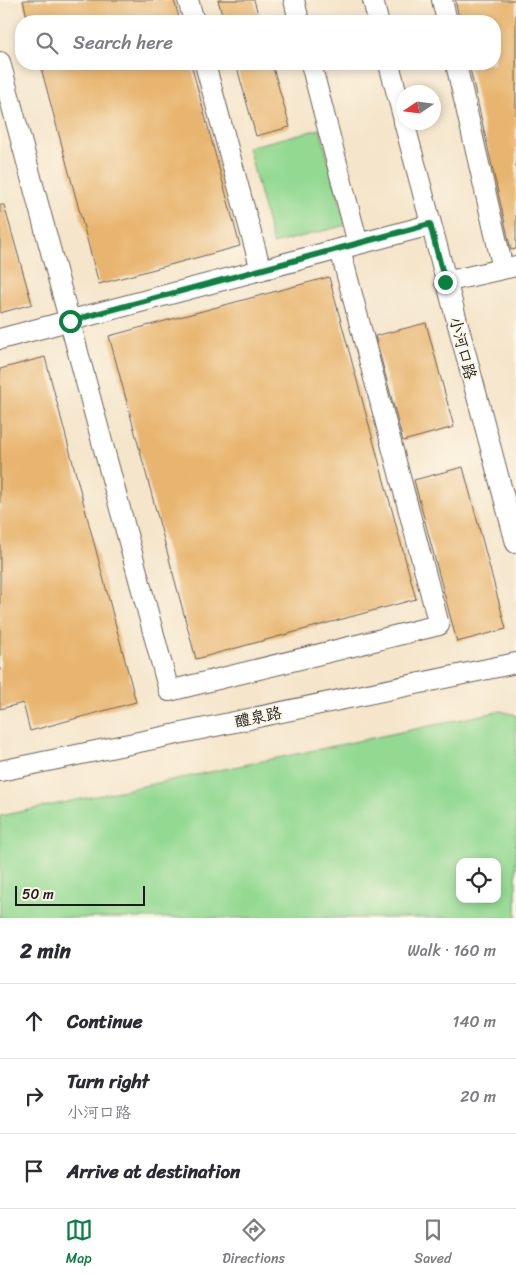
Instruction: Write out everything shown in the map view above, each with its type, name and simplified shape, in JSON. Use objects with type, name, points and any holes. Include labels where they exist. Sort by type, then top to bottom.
[{"type":"street","points":[[188,0],[192,15]]},
{"type":"street","points":[[294,0],[298,15]]},
{"type":"street","points":[[373,0],[377,15]]},
{"type":"street","points":[[442,0],[446,15]]},
{"type":"street","points":[[0,62],[169,690],[439,625],[349,246],[312,70]]},
{"type":"street","points":[[207,70],[261,270]]},
{"type":"street","name":"小河口路","points":[[391,70],[396,91]]},
{"type":"street","points":[[445,282],[509,268],[458,70]]},
{"type":"street","name":"小河口路","points":[[406,130],[445,282],[516,543]]},
{"type":"street","points":[[0,339],[430,224]]},
{"type":"street","name":"醴泉路","points":[[0,771],[516,663]]},
{"type":"green space","points":[[320,129],[346,225],[273,244],[248,147]]},
{"type":"green space","points":[[501,711],[516,715],[516,918],[0,918],[0,816]]},
{"type":"building","points":[[23,0],[174,0],[178,15],[27,15]]},
{"type":"building","points":[[218,0],[254,0],[258,15],[222,15]]},
{"type":"building","points":[[455,0],[516,0],[516,249],[511,250],[470,70],[501,70],[501,15],[459,15]]},
{"type":"building","points":[[42,70],[193,70],[240,246],[99,284]]},
{"type":"building","points":[[238,70],[274,70],[290,127],[256,136]]},
{"type":"building","points":[[0,205],[4,205],[32,304],[0,313]]},
{"type":"building","points":[[329,277],[416,599],[196,659],[109,336]]},
{"type":"building","points":[[426,323],[454,427],[403,441],[375,336]]},
{"type":"building","points":[[45,357],[136,702],[30,731],[23,703],[0,709],[0,369]]},
{"type":"building","points":[[463,467],[506,629],[457,642],[414,480]]},
{"type":"route","points":[[70,321],[430,224],[445,282]]}]
